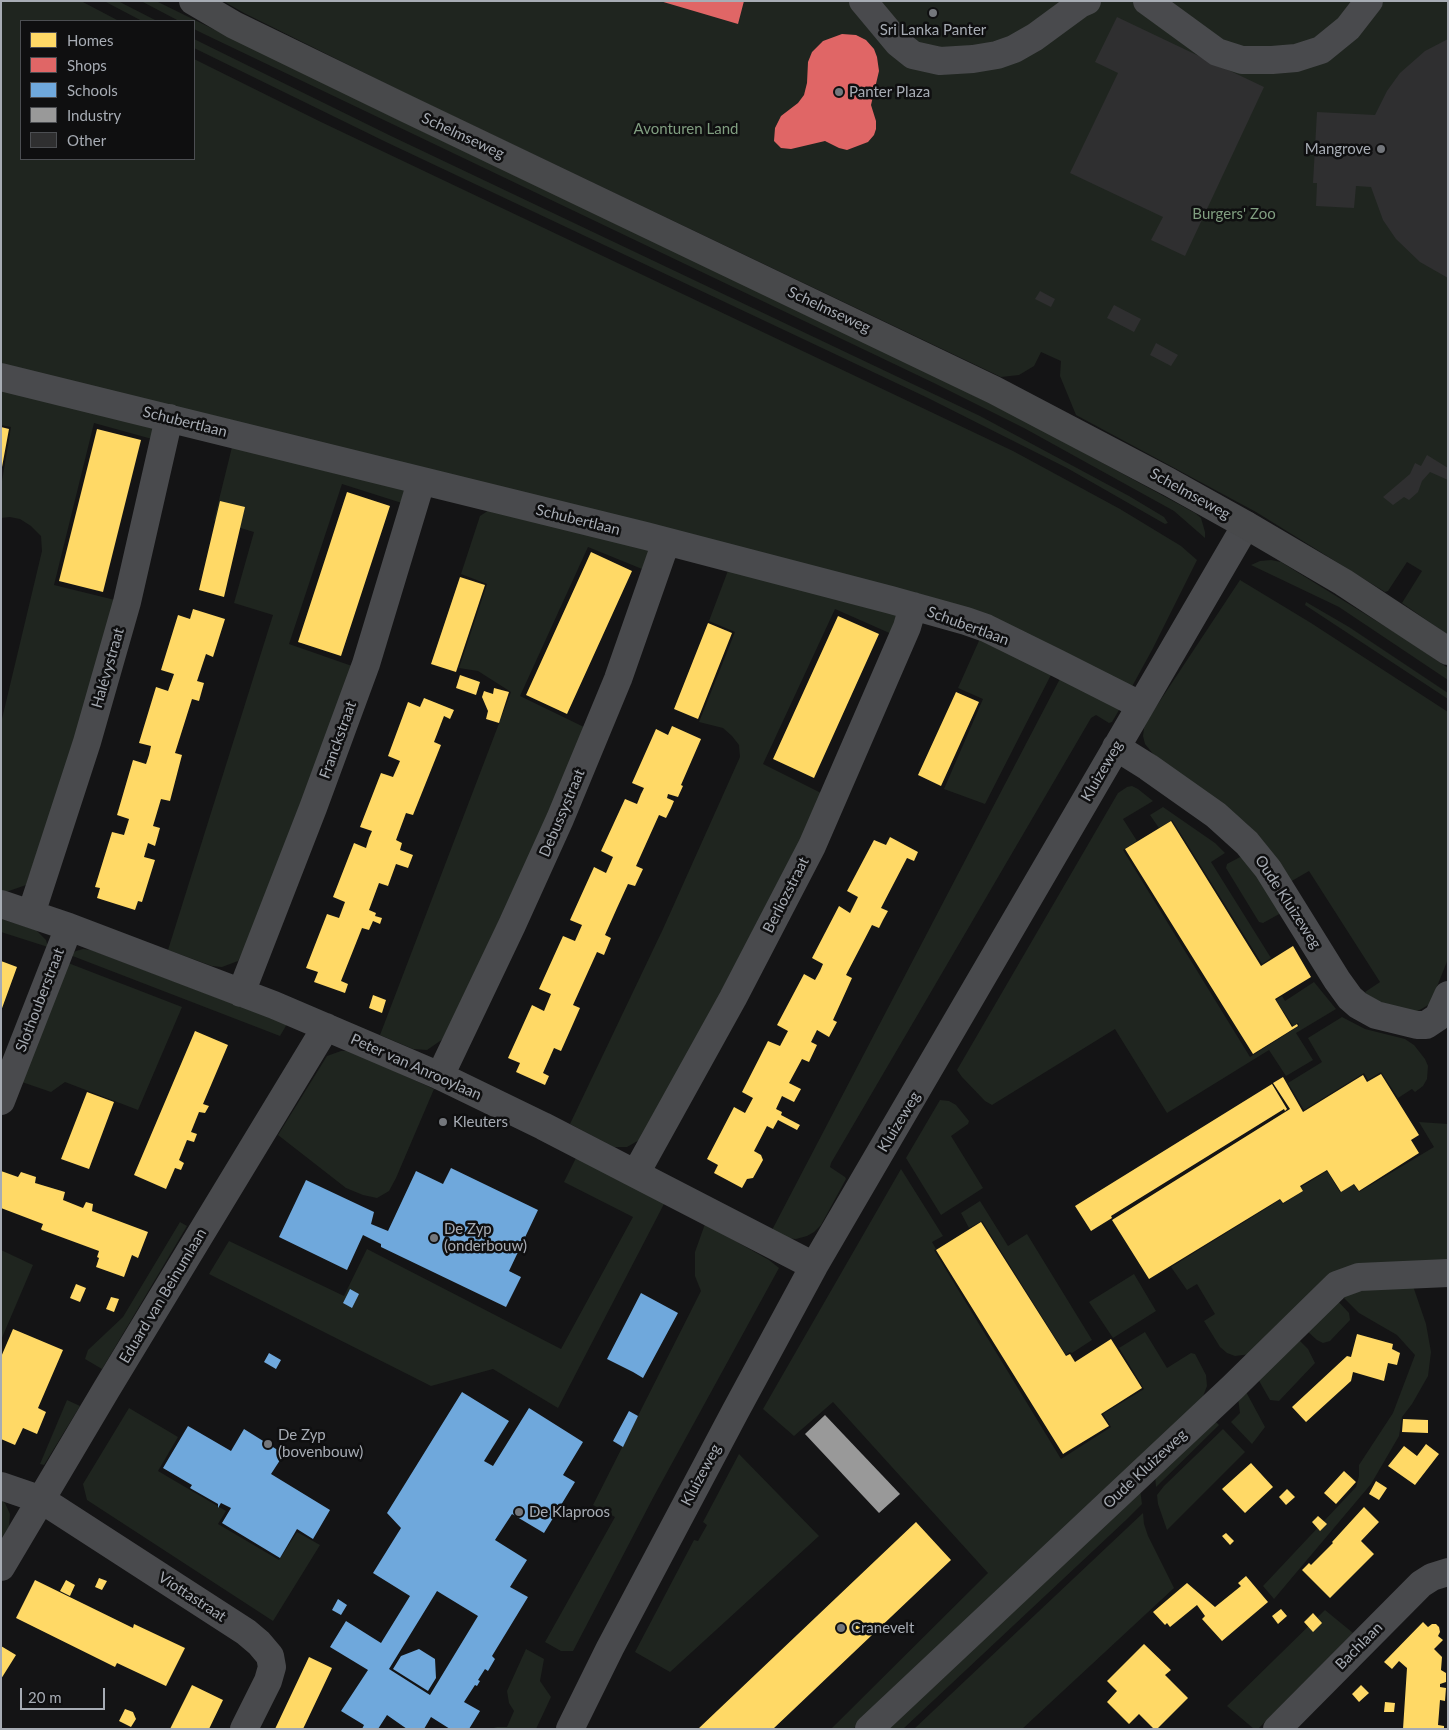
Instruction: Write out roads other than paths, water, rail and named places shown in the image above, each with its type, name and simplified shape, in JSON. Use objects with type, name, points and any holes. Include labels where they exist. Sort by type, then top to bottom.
[{"type":"main road","name":"Schelmseweg","points":[[193,1],[234,25],[994,390],[1246,525],[1343,582],[1448,651]]},
{"type":"street","points":[[863,1],[898,43],[913,55],[940,61],[981,58],[1014,49],[1035,37],[1067,13],[1087,1]]},
{"type":"street","points":[[1147,1],[1217,52],[1242,60],[1272,60],[1296,58],[1321,50],[1348,28],[1369,1]]},
{"type":"street","name":"Schubertlaan","points":[[1,376],[666,542],[913,606],[986,628],[1140,705]]},
{"type":"street","name":"Halévystraat","points":[[31,914],[88,742],[119,630],[169,418]]},
{"type":"street","name":"Franckstraat","points":[[241,992],[366,664],[421,482]]},
{"type":"street","name":"Kluizeweg","points":[[570,1729],[610,1648],[814,1266],[1246,525]]},
{"type":"street","name":"Debussystraat","points":[[440,1076],[512,925],[567,801],[618,679],[666,542]]},
{"type":"street","name":"Berliozstraat","points":[[636,1173],[733,998],[812,846],[908,627],[913,606]]},
{"type":"street","name":"Oude Kluizeweg","points":[[1116,747],[1216,815],[1248,844],[1268,869],[1341,986],[1358,1005],[1376,1015],[1417,1025],[1426,1025],[1438,1017],[1448,995]]},
{"type":"street","name":"Peter van Anrooylaan","points":[[1,904],[69,927],[241,992],[440,1076],[636,1173],[814,1266]]},
{"type":"street","name":"Slothouberstraat","points":[[1,1101],[69,927]]},
{"type":"street","name":"Eduard van Beinumlaan","points":[[1,1567],[326,1027]]},
{"type":"street","name":"Oude Kluizeweg","points":[[869,1729],[1233,1387],[1337,1285],[1359,1277],[1448,1273]]},
{"type":"street","points":[[1,1486],[42,1500]]},
{"type":"street","name":"Viottastraat","points":[[42,1500],[246,1632],[259,1643],[270,1656],[272,1667],[268,1681],[244,1729]]},
{"type":"street","name":"Bachlaan","points":[[1277,1729],[1421,1584],[1432,1577],[1448,1572]]},
{"type":"place","name":"Sri Lanka Panter","points":[[933,13]]},
{"type":"place","name":"Panter Plaza","points":[[839,92]]},
{"type":"place","name":"Mangrove","points":[[1381,149]]},
{"type":"place","name":"Kleuters","points":[[443,1122]]},
{"type":"place","name":"De Zyp (onderbouw)","points":[[434,1238]]},
{"type":"place","name":"De Zyp (bovenbouw)","points":[[268,1444]]},
{"type":"place","name":"De Klaproos","points":[[519,1512]]},
{"type":"place","name":"Cranevelt","points":[[841,1628]]},
{"type":"park label","name":"Avonturen Land","points":[[686,129]]},
{"type":"park label","name":"Burgers' Zoo","points":[[1234,214]]}]
